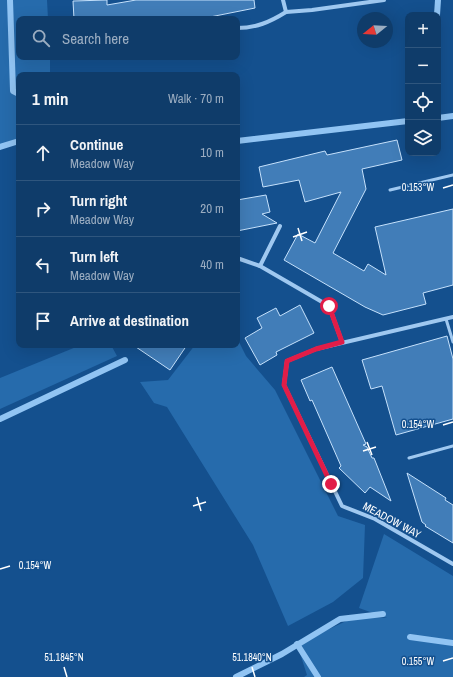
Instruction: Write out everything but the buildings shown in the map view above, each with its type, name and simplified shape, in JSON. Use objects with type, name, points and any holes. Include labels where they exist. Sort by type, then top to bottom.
[{"type":"street","points":[[283,0],[286,12]]},
{"type":"street","points":[[240,28],[269,23],[286,12],[384,0]]},
{"type":"street","points":[[260,266],[280,226]]},
{"type":"street","points":[[240,259],[260,266],[329,306],[342,342]]},
{"type":"street","name":"MEADOW WAY","points":[[453,317],[316,349],[287,361],[284,385],[342,506],[375,519],[453,564]]},
{"type":"lane","points":[[390,190],[453,175]]},
{"type":"lane","points":[[446,319],[453,342]]},
{"type":"lane","points":[[409,458],[453,446]]},
{"type":"shaded area","points":[[0,0],[47,0],[48,16],[16,16],[16,60],[50,60],[50,72],[16,72],[16,142],[0,147]]},
{"type":"shaded area","points":[[240,344],[246,356],[275,390],[338,516],[365,525],[363,578],[333,602],[288,626],[253,545],[167,407],[154,403],[140,382],[168,380],[193,348],[240,348]]},
{"type":"shaded area","points":[[74,348],[113,348],[117,356],[0,409],[0,378]]},
{"type":"shaded area","points":[[384,534],[453,576],[453,677],[304,677],[307,675],[297,644],[357,616],[387,618],[359,608]]},
{"type":"waterway","points":[[10,0],[13,91],[16,92]]},
{"type":"waterway","points":[[437,12],[438,0]]},
{"type":"waterway","points":[[441,118],[453,116]]},
{"type":"waterway","points":[[240,141],[405,121]]},
{"type":"waterway","points":[[0,147],[16,142]]},
{"type":"waterway","points":[[0,419],[125,360]]},
{"type":"waterway","points":[[236,677],[282,654],[340,619],[383,614]]},
{"type":"waterway","points":[[410,637],[453,643]]},
{"type":"waterway","points":[[297,644],[318,677]]},
{"type":"route","points":[[329,306],[342,342],[316,349],[287,361],[284,385],[331,484]]}]
